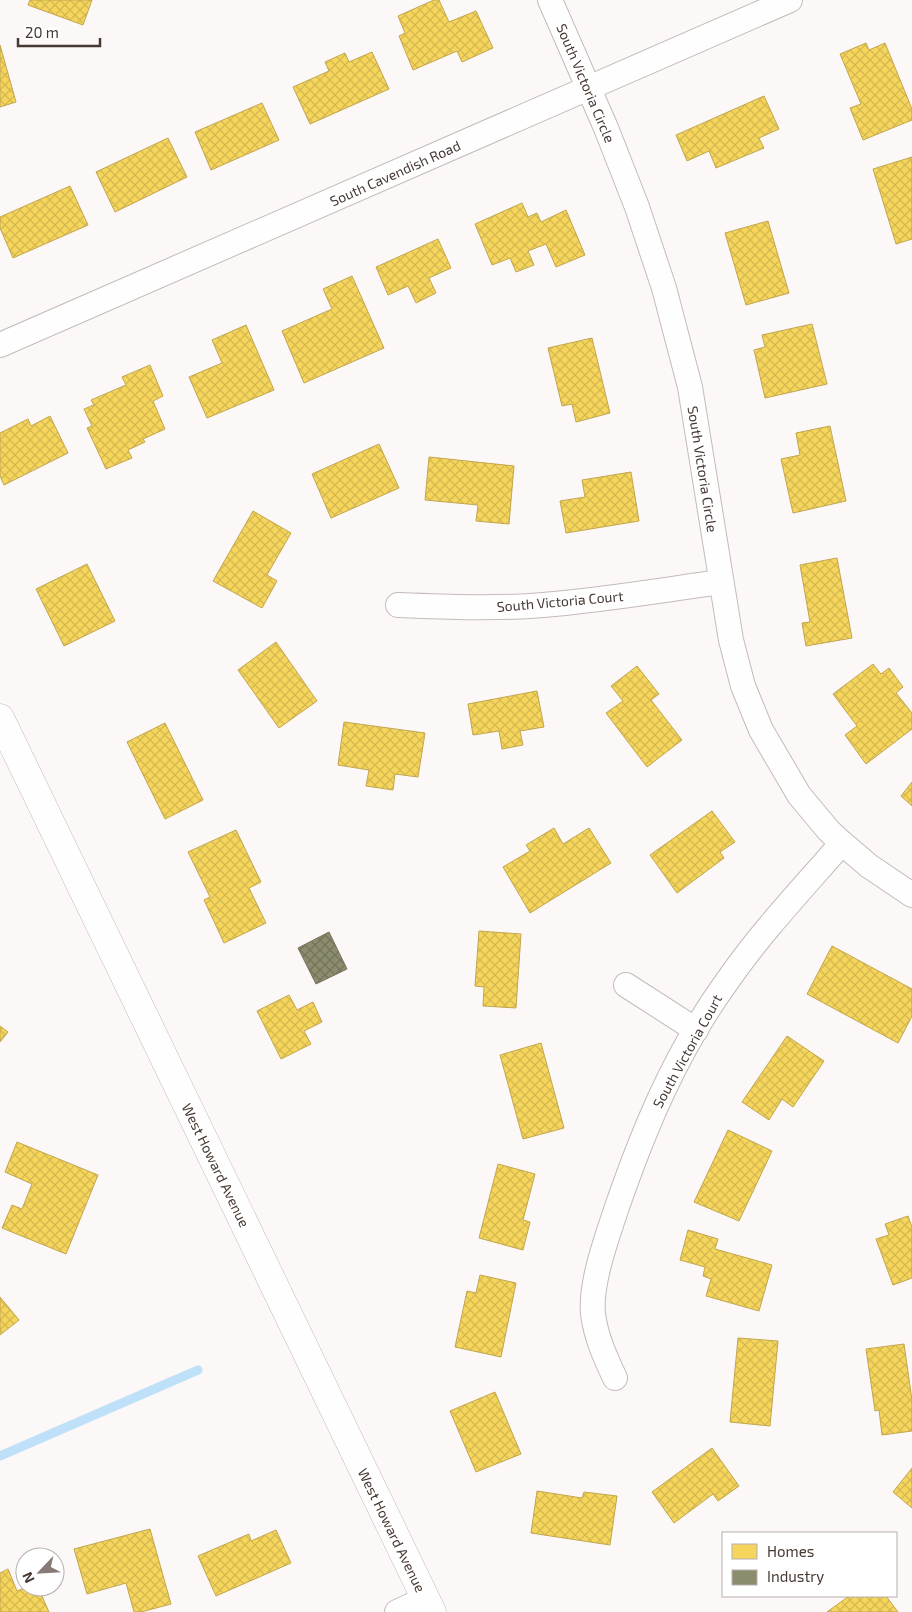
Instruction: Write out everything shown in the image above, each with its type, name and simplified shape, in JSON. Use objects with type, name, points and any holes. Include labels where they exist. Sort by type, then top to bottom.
[{"type":"street","name":"South Victoria Circle","points":[[550,0],[637,207],[664,288],[690,387],[731,640],[743,686],[761,730],[799,795],[829,831],[842,843],[869,866],[912,895]]},
{"type":"street","name":"South Cavendish Road","points":[[0,345],[790,0]]},
{"type":"street","name":"South Victoria Court","points":[[398,605],[476,608],[542,605],[601,600],[721,582]]},
{"type":"street","name":"West Howard Avenue","points":[[0,718],[429,1605]]},
{"type":"street","name":"South Victoria Court","points":[[615,1378],[604,1356],[597,1334],[593,1312],[594,1287],[610,1227],[634,1158],[658,1100],[696,1030],[727,980],[770,924],[842,843]]},
{"type":"street","points":[[626,984],[696,1030]]},
{"type":"street","points":[[397,1612],[429,1605]]},
{"type":"building: Homes","points":[[30,0],[92,0],[83,25],[28,5]]},
{"type":"building: Homes","points":[[434,0],[439,0],[449,22],[476,11],[493,48],[462,62],[457,51],[413,70],[399,36],[405,33],[398,16]]},
{"type":"building: Homes","points":[[866,43],[869,50],[885,43],[912,109],[912,120],[863,140],[850,108],[861,104],[840,54]]},
{"type":"building: Homes","points":[[0,45],[16,102],[0,107]]},
{"type":"building: Homes","points":[[372,52],[389,89],[310,124],[293,87],[329,71],[325,62],[345,53],[349,62]]},
{"type":"building: Homes","points":[[764,96],[779,129],[759,138],[764,148],[716,168],[709,151],[687,161],[676,135]]},
{"type":"building: Homes","points":[[262,103],[279,140],[211,170],[195,132]]},
{"type":"building: Homes","points":[[168,138],[187,177],[115,212],[96,172]]},
{"type":"building: Homes","points":[[912,157],[912,239],[896,244],[873,169]]},
{"type":"building: Homes","points":[[70,186],[88,225],[13,258],[0,228],[0,217]]},
{"type":"building: Homes","points":[[522,203],[528,217],[537,213],[541,222],[566,210],[585,255],[556,267],[546,244],[528,251],[534,265],[516,272],[510,258],[492,265],[475,224]]},
{"type":"building: Homes","points":[[768,221],[789,293],[746,305],[725,233]]},
{"type":"building: Homes","points":[[438,239],[451,268],[429,278],[436,293],[416,303],[408,286],[388,295],[376,267]]},
{"type":"building: Homes","points":[[352,276],[384,348],[304,383],[282,331],[332,309],[323,289]]},
{"type":"building: Homes","points":[[812,324],[827,384],[765,398],[754,350],[765,347],[762,335]]},
{"type":"building: Homes","points":[[246,325],[274,390],[207,418],[189,377],[222,363],[212,340]]},
{"type":"building: Homes","points":[[592,338],[610,413],[576,422],[572,404],[562,406],[548,348]]},
{"type":"building: Homes","points":[[150,365],[163,396],[153,401],[165,429],[143,439],[145,442],[128,450],[132,458],[106,469],[87,428],[92,426],[84,409],[94,405],[91,400],[126,385],[122,377]]},
{"type":"building: Homes","points":[[50,416],[68,453],[4,485],[0,476],[0,433],[28,419],[31,426]]},
{"type":"building: Homes","points":[[830,426],[846,501],[793,513],[781,459],[800,455],[796,433]]},
{"type":"building: Homes","points":[[379,444],[399,488],[331,518],[312,474]]},
{"type":"building: Homes","points":[[429,457],[514,466],[509,524],[476,521],[478,505],[425,500]]},
{"type":"building: Homes","points":[[631,472],[639,521],[566,533],[560,501],[585,497],[582,480]]},
{"type":"building: Homes","points":[[253,511],[291,533],[267,575],[277,581],[262,608],[213,581]]},
{"type":"building: Homes","points":[[837,558],[852,638],[806,646],[802,623],[810,622],[800,565]]},
{"type":"building: Homes","points":[[87,564],[115,621],[64,646],[36,589]]},
{"type":"building: Homes","points":[[276,642],[317,701],[279,728],[238,670]]},
{"type":"building: Homes","points":[[873,664],[881,674],[889,668],[903,687],[896,693],[912,713],[912,729],[866,764],[845,735],[857,726],[833,694]]},
{"type":"building: Homes","points":[[637,666],[659,694],[651,700],[682,740],[647,767],[606,713],[623,701],[611,686]]},
{"type":"building: Homes","points":[[537,691],[544,727],[520,731],[523,745],[502,749],[499,731],[473,735],[468,704]]},
{"type":"building: Homes","points":[[344,722],[425,733],[418,777],[395,774],[393,790],[366,786],[369,770],[338,765]]},
{"type":"building: Homes","points":[[165,723],[203,800],[165,819],[127,742]]},
{"type":"building: Homes","points":[[912,782],[912,806],[901,796]]},
{"type":"building: Homes","points":[[712,811],[735,842],[720,852],[724,858],[677,893],[650,855]]},
{"type":"building: Homes","points":[[554,828],[563,844],[589,828],[611,863],[530,913],[503,867],[530,851],[526,845]]},
{"type":"building: Homes","points":[[236,830],[261,882],[249,888],[266,923],[224,943],[204,900],[210,897],[188,852]]},
{"type":"building: Homes","points":[[479,931],[521,934],[516,1008],[483,1006],[484,987],[475,986]]},
{"type":"building: Homes","points":[[832,946],[912,989],[912,1016],[898,1043],[807,994]]},
{"type":"building: Homes","points":[[289,995],[297,1010],[313,1002],[322,1022],[304,1031],[311,1044],[281,1059],[257,1011]]},
{"type":"building: Homes","points":[[0,1026],[8,1032],[0,1042]]},
{"type":"building: Homes","points":[[787,1036],[824,1061],[793,1107],[782,1099],[769,1120],[742,1102]]},
{"type":"building: Homes","points":[[541,1043],[564,1128],[523,1139],[500,1055]]},
{"type":"building: Homes","points":[[728,1130],[772,1151],[739,1221],[694,1202]]},
{"type":"building: Homes","points":[[17,1142],[98,1175],[66,1254],[2,1228],[12,1205],[22,1209],[32,1184],[5,1172]]},
{"type":"building: Homes","points":[[498,1164],[535,1174],[523,1220],[530,1222],[523,1250],[479,1238]]},
{"type":"building: Homes","points":[[908,1216],[912,1227],[912,1278],[893,1285],[876,1239],[889,1235],[885,1224]]},
{"type":"building: Homes","points":[[688,1230],[718,1239],[715,1249],[772,1265],[759,1311],[706,1296],[711,1279],[703,1276],[705,1267],[680,1260]]},
{"type":"building: Homes","points":[[480,1275],[516,1283],[501,1357],[455,1347],[467,1291],[476,1293]]},
{"type":"building: Homes","points":[[0,1297],[19,1320],[0,1335]]},
{"type":"building: Homes","points":[[738,1338],[778,1341],[770,1426],[730,1422]]},
{"type":"building: Homes","points":[[904,1344],[912,1400],[912,1431],[882,1435],[879,1410],[875,1411],[866,1349]]},
{"type":"building: Homes","points":[[495,1392],[521,1454],[476,1472],[450,1411]]},
{"type":"building: Homes","points":[[712,1448],[739,1486],[718,1501],[713,1494],[674,1523],[652,1492]]},
{"type":"building: Homes","points":[[912,1468],[912,1508],[893,1492]]},
{"type":"building: Homes","points":[[537,1491],[582,1498],[584,1492],[617,1496],[610,1545],[531,1533]]},
{"type":"building: Homes","points":[[150,1529],[171,1604],[134,1612],[126,1583],[87,1594],[74,1549]]},
{"type":"building: Homes","points":[[276,1530],[291,1563],[216,1596],[198,1556],[249,1534],[251,1541]]},
{"type":"building: Homes","points":[[8,1569],[15,1586],[15,1597],[42,1597],[49,1612],[0,1612],[0,1573]]},
{"type":"building: Homes","points":[[848,1597],[887,1597],[898,1612],[827,1612]]},
{"type":"building: Industry","points":[[329,932],[347,969],[316,984],[298,948]]},
{"type":"waterway","points":[[0,1456],[198,1370]]}]
